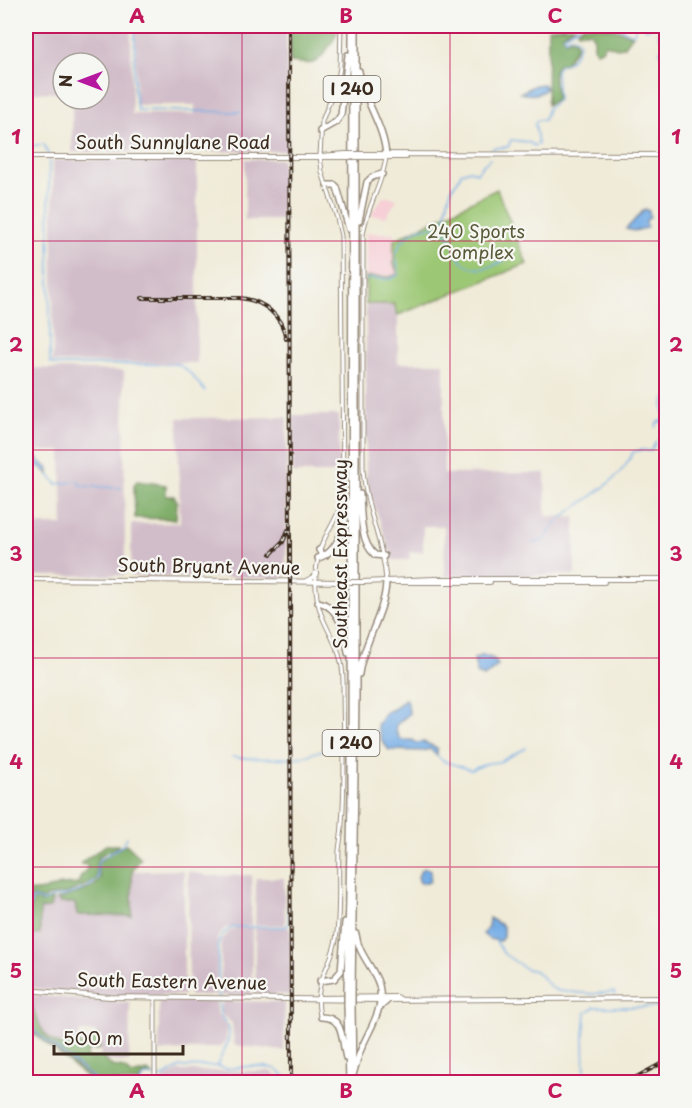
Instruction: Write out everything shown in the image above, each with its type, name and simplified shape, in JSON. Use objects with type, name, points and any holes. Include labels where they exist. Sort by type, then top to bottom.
[{"type":"highway","points":[[320,131],[338,119],[341,112],[353,27]]},
{"type":"highway","name":"Southeast Expressway","points":[[350,991],[354,914],[356,696],[356,45],[353,27]]},
{"type":"highway","name":"Southeast Expressway","points":[[351,1083],[349,1069],[349,900],[353,27]]},
{"type":"highway","points":[[356,45],[360,78],[382,133],[386,156]]},
{"type":"highway","points":[[322,121],[328,126]]},
{"type":"highway","points":[[356,243],[366,185],[372,177],[382,174]]},
{"type":"highway","points":[[372,177],[377,177],[379,182]]},
{"type":"highway","points":[[327,185],[336,185],[339,191],[348,225],[351,270]]},
{"type":"highway","points":[[356,462],[364,534],[371,552],[376,556],[384,556]]},
{"type":"highway","points":[[318,558],[326,555],[336,543],[343,526],[351,480]]},
{"type":"highway","points":[[319,550],[326,555]]},
{"type":"highway","points":[[356,696],[364,651],[389,582]]},
{"type":"highway","points":[[320,605],[332,609],[343,630],[348,650],[351,683]]},
{"type":"highway","points":[[320,981],[330,981],[336,978],[341,971],[349,900]]},
{"type":"highway","points":[[353,1075],[360,1051],[375,1021],[380,999],[376,979],[358,946],[354,914]]},
{"type":"highway","points":[[323,973],[330,981]]},
{"type":"highway","points":[[379,1008],[388,1000]]},
{"type":"highway","name":"Southeast Expressway","points":[[350,1005],[353,1075],[351,1083]]},
{"type":"highway","points":[[323,1024],[324,1017],[333,1018],[338,1024],[349,1069]]},
{"type":"main road","name":"South Sunnylane Road","points":[[26,157],[666,155]]},
{"type":"main road","points":[[305,582],[316,573]]},
{"type":"main road","name":"South Bryant Avenue","points":[[26,579],[263,580],[389,582],[395,584],[517,580],[666,580]]},
{"type":"main road","name":"South Eastern Avenue","points":[[26,990],[91,996],[155,998],[317,998],[323,1000],[666,998]]},
{"type":"main road","name":"South Eastern Avenue","points":[[380,999],[399,999]]},
{"type":"street","points":[[324,1017],[317,998],[320,981],[335,945],[338,930],[339,849],[342,822],[343,677],[338,648],[320,605],[316,573],[319,550],[340,509],[344,478],[341,236],[322,172],[320,131],[338,80],[340,26]]},
{"type":"street","points":[[386,156],[382,174],[366,216],[363,235],[363,466],[365,490],[389,582]]},
{"type":"street","points":[[155,998],[155,1083]]},
{"type":"shaded area","points":[[26,26],[131,26],[132,114],[195,114],[195,105],[136,105],[136,26],[286,26],[288,151],[72,152],[72,111],[111,111],[111,51],[51,51],[51,93],[26,92]]},
{"type":"shaded area","points":[[245,159],[282,159],[282,220],[245,220]]},
{"type":"shaded area","points":[[53,160],[197,160],[197,363],[52,362]]},
{"type":"shaded area","points":[[383,197],[392,197],[397,200],[386,217],[370,215]]},
{"type":"shaded area","points":[[366,233],[395,233],[394,264],[398,274],[390,277],[366,277]]},
{"type":"shaded area","points":[[366,304],[395,305],[398,316],[398,363],[444,363],[444,474],[545,473],[546,516],[575,517],[575,575],[445,576],[444,526],[423,526],[423,552],[410,552],[409,560],[393,560],[366,480]]},
{"type":"shaded area","points":[[26,368],[124,371],[125,575],[26,576],[26,525],[63,525],[61,451],[26,451]]},
{"type":"shaded area","points":[[293,415],[339,415],[339,473],[293,473]]},
{"type":"shaded area","points":[[287,417],[286,578],[131,576],[131,524],[180,523],[178,418]]},
{"type":"shaded area","points":[[184,870],[184,995],[95,996],[26,987],[26,936],[40,934],[40,909],[52,900],[61,903],[75,903],[76,914],[131,916],[132,871]]},
{"type":"shaded area","points":[[188,871],[208,876],[252,875],[251,925],[225,928],[217,938],[216,995],[189,996]]},
{"type":"shaded area","points":[[256,878],[284,878],[285,925],[255,925]]},
{"type":"shaded area","points":[[252,928],[252,994],[221,996],[221,941],[230,930]]},
{"type":"shaded area","points":[[255,928],[290,928],[290,995],[255,994]]},
{"type":"shaded area","points":[[28,995],[130,1003],[129,1062],[107,1061],[101,1057],[97,1032],[79,1032],[79,1041],[72,1045],[58,1044],[39,1028]]},
{"type":"shaded area","points":[[159,1001],[216,1001],[218,1016],[226,1026],[226,1040],[220,1047],[159,1052]]},
{"type":"shaded area","points":[[222,1001],[285,1002],[284,1051],[234,1045],[232,1023],[222,1015]]},
{"type":"shaded area","points":[[178,1071],[272,1071],[283,1082],[158,1082]]},
{"type":"green space","points":[[291,26],[337,26],[337,31],[319,60],[311,63],[290,62]]},
{"type":"green space","points":[[575,26],[562,35],[565,41],[571,38],[575,40],[577,46],[565,64],[558,64],[555,68],[557,99],[547,105],[548,28]]},
{"type":"green space","points":[[582,26],[605,27],[633,35],[624,47],[617,48],[605,44],[602,50],[597,52],[594,49],[594,38],[590,32],[578,32],[577,30]]},
{"type":"green space","name":"240 Sports Complex","points":[[497,189],[527,264],[398,315],[394,304],[366,304],[366,277],[390,277],[398,274],[394,264],[394,240]]},
{"type":"green space","points":[[137,481],[166,485],[166,496],[174,496],[177,501],[176,519],[135,518],[134,485]]},
{"type":"green space","points":[[126,844],[141,858],[132,871],[132,916],[77,915],[75,903],[60,903],[57,900],[95,885],[100,879],[99,862]]},
{"type":"green space","points":[[106,845],[118,845],[118,847],[98,857],[95,881],[68,893],[47,897],[44,900],[31,897],[26,917],[27,892],[78,884],[87,869],[87,865],[81,864],[82,862]]},
{"type":"green space","points":[[35,899],[43,903],[52,900],[50,908],[40,909],[40,934],[26,936],[28,918]]},
{"type":"green space","points":[[26,994],[39,1024],[50,1040],[68,1045],[79,1041],[80,1045],[84,1045],[98,1034],[100,1049],[87,1051],[87,1057],[93,1059],[101,1057],[112,1066],[124,1068],[131,1075],[148,1071],[153,1076],[143,1075],[139,1082],[99,1082],[34,1030],[31,1017],[26,1013]]},
{"type":"green space","points":[[26,1020],[29,1021],[32,1031],[96,1082],[92,1082],[37,1036],[27,1035]]},
{"type":"water","points":[[543,84],[546,88],[538,94],[520,93],[535,85]]},
{"type":"water","points":[[645,209],[649,211],[650,217],[646,221],[647,228],[634,231],[626,229]]},
{"type":"water","points":[[29,452],[49,469],[49,475],[42,468],[29,462]]},
{"type":"water","points":[[483,655],[494,659],[498,665],[484,677],[477,673],[474,659]]},
{"type":"water","points":[[405,699],[409,714],[396,725],[398,736],[402,740],[424,742],[437,748],[437,756],[430,749],[423,751],[389,750],[382,741],[377,725],[386,712],[394,709]]},
{"type":"water","points":[[425,868],[431,870],[430,881],[420,883],[418,877],[421,870]]},
{"type":"water","points":[[489,918],[503,926],[503,937],[500,941],[489,939],[483,934],[488,927]]},
{"type":"waterway","points":[[133,26],[135,31],[134,88],[137,110],[240,112]]},
{"type":"waterway","points":[[491,152],[493,148],[508,147],[511,140],[528,142],[535,146],[538,144],[535,123],[538,120],[544,120],[548,108],[558,100],[556,70],[570,60],[579,45],[579,41],[572,36],[565,39],[564,35],[579,26]]},
{"type":"waterway","points":[[607,26],[618,27],[632,34],[635,26]]},
{"type":"waterway","points":[[643,26],[646,29],[653,26]]},
{"type":"waterway","points":[[660,26],[659,35],[666,43],[660,52],[666,58]]},
{"type":"waterway","points":[[26,144],[32,146],[44,144],[49,157],[50,363],[56,365],[178,364],[190,373],[205,391]]},
{"type":"waterway","points":[[442,229],[451,190],[461,173],[470,170],[477,173],[490,159]]},
{"type":"waterway","points":[[365,279],[390,279],[398,275],[397,252],[400,245],[412,233],[427,227],[443,230],[449,236],[459,258],[470,267],[480,269],[505,260]]},
{"type":"waterway","points":[[656,427],[657,423],[666,419],[663,405],[666,398]]},
{"type":"waterway","points":[[533,543],[543,541],[557,522],[610,482],[627,463],[633,452],[651,451],[656,441]]},
{"type":"waterway","points":[[49,475],[57,484],[78,481],[81,486],[121,488]]},
{"type":"waterway","points":[[363,742],[377,730]]},
{"type":"waterway","points":[[232,757],[300,757],[337,747]]},
{"type":"waterway","points":[[437,756],[443,761],[471,770],[488,763],[499,762],[526,748]]},
{"type":"waterway","points":[[26,920],[33,898],[44,902],[76,892],[92,884],[98,878],[99,860],[123,845],[127,837]]},
{"type":"waterway","points":[[217,1066],[229,1037],[228,1027],[220,1011],[218,966],[220,939],[232,927],[286,927],[289,923],[288,905]]},
{"type":"waterway","points":[[496,941],[504,954],[526,969],[536,971],[552,988],[558,991],[592,994],[614,992],[615,995]]},
{"type":"waterway","points":[[589,1011],[594,1007],[666,1007]]},
{"type":"waterway","points":[[585,1082],[586,1012]]},
{"type":"waterway","points":[[26,1016],[30,1019],[34,1031],[98,1082]]},
{"type":"waterway","points":[[140,1082],[145,1076],[164,1077],[180,1067],[217,1066],[227,1069],[252,1066],[274,1068],[290,1080],[314,1076],[337,1081]]},
{"type":"waterway","points":[[359,1081],[368,1079],[375,1082]]},
{"type":"waterway","points":[[400,1082],[407,1080],[414,1082]]},
{"type":"railway","points":[[289,26],[291,1082]]},
{"type":"railway","points":[[142,298],[248,299],[270,310],[276,316],[286,339]]},
{"type":"railway","points":[[271,554],[283,542],[288,530]]},
{"type":"railway","points":[[627,1082],[666,1061]]}]
